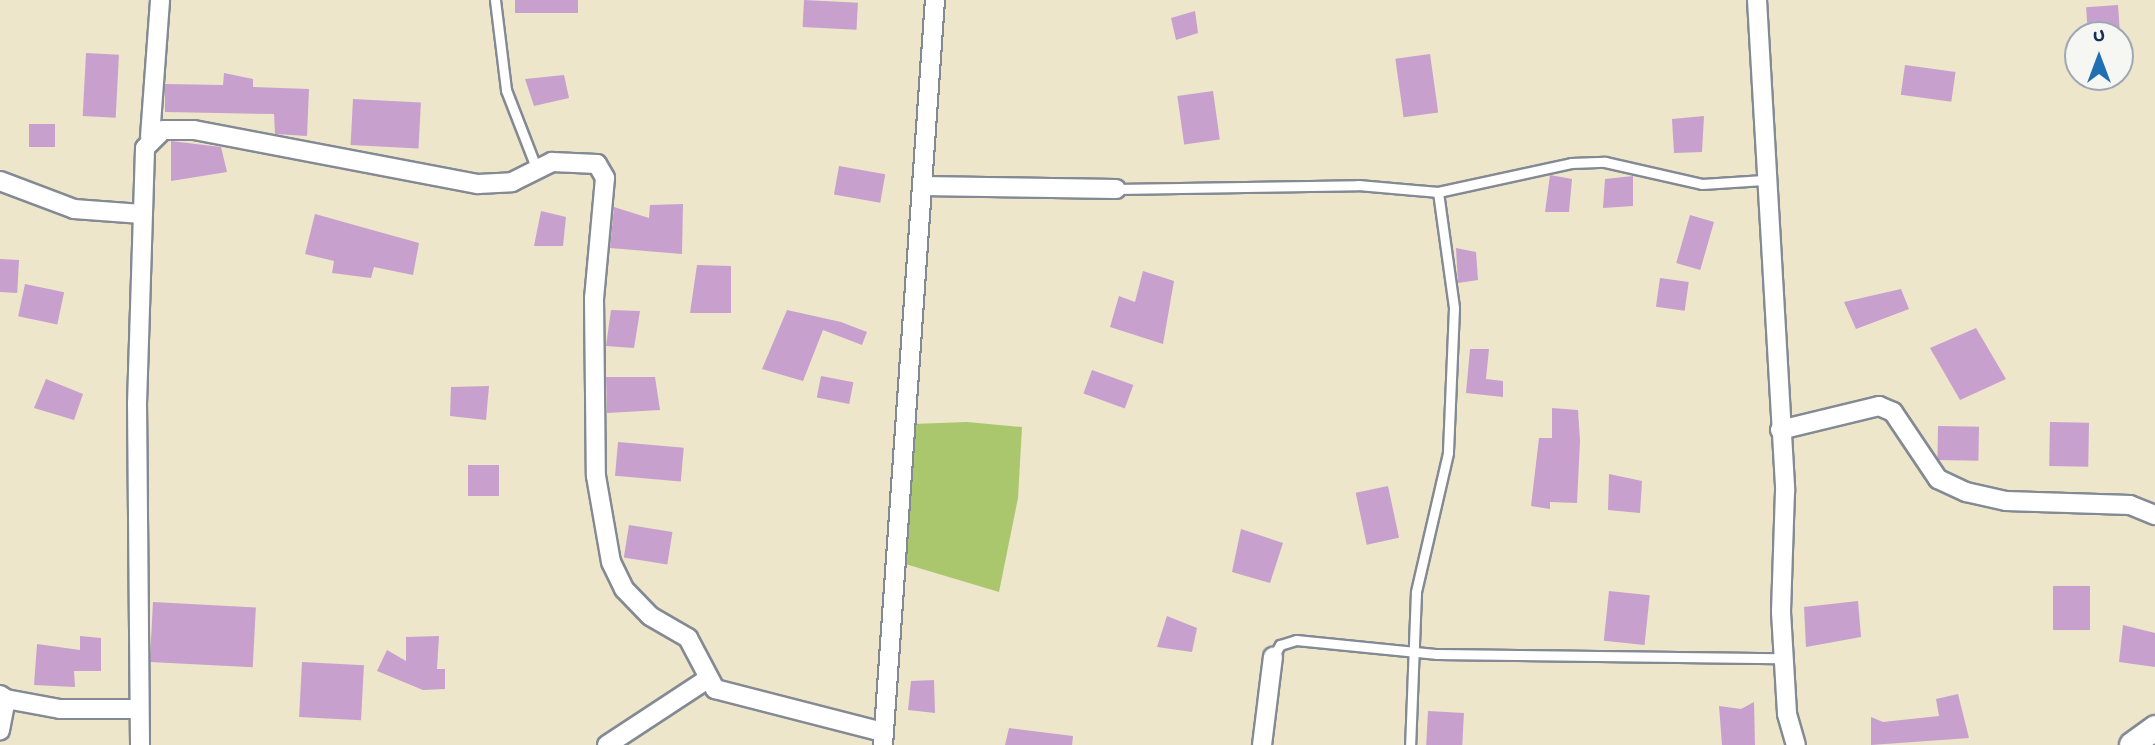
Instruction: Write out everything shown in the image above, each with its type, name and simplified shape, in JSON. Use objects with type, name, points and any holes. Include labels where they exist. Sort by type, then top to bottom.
[{"type":"street","points":[[140,745],[142,214],[160,0]]},
{"type":"street","points":[[150,137],[194,130],[478,184],[538,172],[552,162],[575,160],[597,164],[605,178],[591,401],[596,476],[611,562],[632,600],[688,638],[706,680],[715,689],[883,739],[935,0]]},
{"type":"street","points":[[1757,0],[1764,180],[1786,491],[1783,658],[1796,745]]},
{"type":"street","points":[[0,181],[74,209],[142,214]]},
{"type":"street","points":[[922,186],[1116,189]]},
{"type":"street","points":[[1780,430],[1879,405],[1893,412],[1938,479],[1966,492],[2006,501],[2130,505],[2155,515]]},
{"type":"street","points":[[1262,745],[1273,657]]},
{"type":"street","points":[[607,745],[706,680]]},
{"type":"street","points":[[0,730],[3,697],[60,709],[139,709]]},
{"type":"street","points":[[2132,745],[2155,728]]},
{"type":"lane","points":[[495,0],[506,90],[538,172]]},
{"type":"lane","points":[[1116,189],[1358,185],[1438,192],[1571,163],[1605,162],[1702,184],[1764,180]]},
{"type":"lane","points":[[1410,745],[1416,651],[1416,592],[1448,453],[1454,309],[1438,192]]},
{"type":"lane","points":[[1273,657],[1280,645],[1296,640],[1416,651],[1669,661],[1783,658]]},
{"type":"green space","points":[[967,422],[1022,427],[1018,498],[999,592],[902,563],[913,424]]},
{"type":"building","points":[[515,0],[578,0],[578,13],[515,13]]},
{"type":"building","points":[[804,0],[858,3],[857,30],[803,27]]},
{"type":"building","points":[[2118,5],[2119,21],[2087,21],[2086,7]]},
{"type":"building","points":[[1195,11],[1198,33],[1176,40],[1171,18]]},
{"type":"building","points":[[86,53],[119,55],[116,118],[83,116]]},
{"type":"building","points":[[1430,54],[1438,112],[1404,117],[1395,59]]},
{"type":"building","points":[[1905,65],[1956,72],[1951,102],[1901,95]]},
{"type":"building","points":[[224,73],[253,79],[253,87],[309,89],[307,136],[275,134],[274,114],[165,112],[165,84],[223,85]]},
{"type":"building","points":[[564,75],[569,98],[534,106],[525,79]]},
{"type":"building","points":[[1213,91],[1220,140],[1184,145],[1177,96]]},
{"type":"building","points":[[353,99],[421,103],[418,148],[351,145]]},
{"type":"building","points":[[1704,116],[1702,152],[1674,153],[1672,119]]},
{"type":"building","points":[[29,124],[55,124],[55,147],[29,147]]},
{"type":"building","points":[[171,141],[221,147],[227,172],[171,181]]},
{"type":"building","points":[[839,166],[885,174],[880,203],[834,195]]},
{"type":"building","points":[[1550,175],[1572,179],[1569,212],[1545,212]]},
{"type":"building","points":[[1633,176],[1633,206],[1603,208],[1605,179]]},
{"type":"building","points":[[683,204],[682,254],[610,248],[614,207],[649,218],[650,205]]},
{"type":"building","points":[[541,211],[566,217],[563,246],[534,246]]},
{"type":"building","points":[[315,214],[419,243],[413,275],[374,267],[371,278],[332,273],[334,261],[305,254]]},
{"type":"building","points":[[1690,215],[1714,222],[1700,270],[1676,263]]},
{"type":"building","points":[[1456,248],[1476,252],[1478,280],[1458,283]]},
{"type":"building","points":[[0,259],[19,260],[17,293],[0,292]]},
{"type":"building","points":[[697,265],[731,266],[731,313],[690,313]]},
{"type":"building","points":[[1143,271],[1174,281],[1163,344],[1110,327],[1119,296],[1135,302]]},
{"type":"building","points":[[1660,278],[1689,282],[1685,311],[1656,307]]},
{"type":"building","points":[[25,284],[64,292],[57,325],[18,316]]},
{"type":"building","points":[[1901,289],[1909,309],[1856,329],[1844,302]]},
{"type":"building","points":[[611,310],[640,311],[634,348],[606,346]]},
{"type":"building","points":[[787,310],[841,322],[867,332],[862,345],[823,330],[803,381],[762,369]]},
{"type":"building","points":[[1976,328],[2006,379],[1960,400],[1930,348]]},
{"type":"building","points":[[1470,349],[1489,349],[1486,379],[1503,381],[1503,397],[1466,393]]},
{"type":"building","points":[[1092,370],[1133,385],[1125,409],[1083,393]]},
{"type":"building","points":[[821,376],[853,382],[849,404],[817,398]]},
{"type":"building","points":[[606,377],[655,377],[660,410],[607,413]]},
{"type":"building","points":[[46,379],[83,394],[74,420],[34,408]]},
{"type":"building","points":[[489,386],[486,420],[450,416],[451,387]]},
{"type":"building","points":[[1552,408],[1578,410],[1580,441],[1577,503],[1550,502],[1550,509],[1531,506],[1539,438],[1552,438]]},
{"type":"building","points":[[2050,422],[2089,423],[2088,467],[2049,466]]},
{"type":"building","points":[[1938,426],[1979,427],[1978,461],[1937,460]]},
{"type":"building","points":[[618,442],[684,448],[681,482],[615,476]]},
{"type":"building","points":[[468,465],[499,465],[499,496],[468,496]]},
{"type":"building","points":[[1609,474],[1642,481],[1640,513],[1608,510]]},
{"type":"building","points":[[1388,486],[1399,538],[1367,545],[1356,493]]},
{"type":"building","points":[[629,525],[672,532],[667,564],[624,558]]},
{"type":"building","points":[[1241,529],[1283,543],[1270,583],[1232,572]]},
{"type":"building","points":[[2053,586],[2090,586],[2090,630],[2053,630]]},
{"type":"building","points":[[1609,591],[1650,595],[1645,645],[1604,641]]},
{"type":"building","points":[[1858,601],[1861,637],[1806,647],[1804,607]]},
{"type":"building","points":[[153,602],[256,607],[253,667],[150,662]]},
{"type":"building","points":[[1167,616],[1197,628],[1192,652],[1157,647]]},
{"type":"building","points":[[2123,625],[2155,633],[2155,667],[2119,662]]},
{"type":"building","points":[[80,636],[101,638],[101,671],[74,671],[75,687],[34,685],[37,644],[80,650]]},
{"type":"building","points":[[439,636],[437,669],[445,669],[445,689],[423,690],[377,671],[387,650],[406,661],[406,637]]},
{"type":"building","points":[[302,662],[364,665],[361,720],[299,717]]},
{"type":"building","points":[[934,680],[935,713],[908,710],[911,681]]},
{"type":"building","points":[[1958,694],[1969,738],[1871,745],[1871,717],[1883,722],[1939,716],[1936,699]]},
{"type":"building","points":[[1754,702],[1755,745],[1722,745],[1719,706],[1741,709]]},
{"type":"building","points":[[1428,711],[1464,713],[1462,745],[1426,745]]},
{"type":"building","points":[[1009,728],[1073,736],[1072,745],[1005,745]]}]
